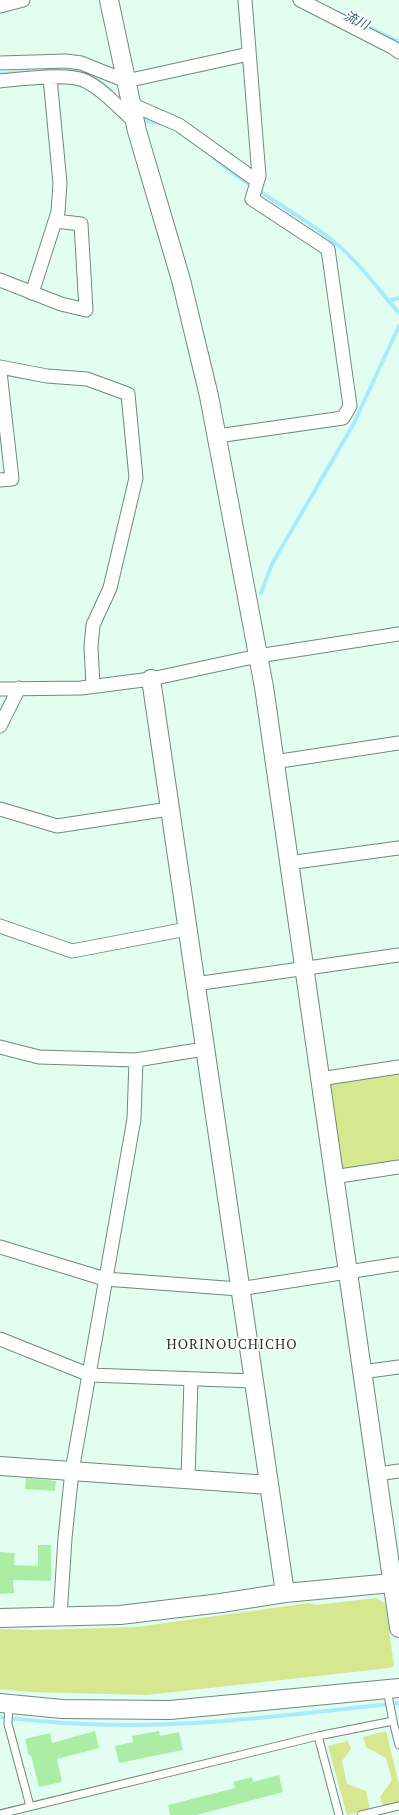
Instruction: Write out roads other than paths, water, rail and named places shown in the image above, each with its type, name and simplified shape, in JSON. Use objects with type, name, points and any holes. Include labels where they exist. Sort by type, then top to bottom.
[{"type":"street","points":[[0,6],[23,0]]},
{"type":"street","points":[[217,436],[343,418],[350,406],[328,249],[252,199],[259,176],[245,0]]},
{"type":"street","points":[[300,0],[399,52]]},
{"type":"street","points":[[112,1],[133,113],[181,280],[209,396],[258,656],[347,1273],[396,1582],[399,1628]]},
{"type":"street","points":[[0,64],[66,61],[82,63],[126,81],[249,54]]},
{"type":"street","points":[[0,81],[68,77],[83,80],[133,113],[179,125],[257,182]]},
{"type":"street","points":[[32,293],[58,212],[60,183],[50,78]]},
{"type":"street","points":[[0,280],[61,304],[86,310],[80,224],[55,221]]},
{"type":"street","points":[[0,368],[47,376],[87,379],[128,394],[136,478],[110,588],[93,625],[91,647],[93,686]]},
{"type":"street","points":[[0,372],[12,479],[0,480]]},
{"type":"street","points":[[0,689],[93,686],[150,679],[258,656],[399,634]]},
{"type":"street","points":[[150,679],[285,1593]]},
{"type":"street","points":[[0,726],[18,688]]},
{"type":"street","points":[[274,762],[399,743]]},
{"type":"street","points":[[0,809],[57,826],[169,810]]},
{"type":"street","points":[[288,863],[399,848]]},
{"type":"street","points":[[0,926],[72,951],[187,929]]},
{"type":"street","points":[[195,984],[399,955]]},
{"type":"street","points":[[0,1047],[39,1057],[136,1060],[204,1049]]},
{"type":"street","points":[[60,1618],[65,1538],[72,1471],[134,1119],[136,1060]]},
{"type":"street","points":[[320,1079],[399,1067]]},
{"type":"street","points":[[334,1177],[399,1167]]},
{"type":"street","points":[[0,1247],[105,1279],[239,1289],[399,1264]]},
{"type":"street","points":[[0,1339],[90,1375],[253,1381]]},
{"type":"street","points":[[362,1372],[399,1367]]},
{"type":"street","points":[[188,1479],[191,1379]]},
{"type":"street","points":[[0,1466],[269,1485]]},
{"type":"street","points":[[378,1474],[399,1471]]},
{"type":"street","points":[[0,1618],[60,1618],[120,1615],[221,1603],[285,1593],[396,1582]]},
{"type":"street","points":[[6,1706],[62,1709],[170,1710],[391,1695]]},
{"type":"lane","points":[[391,1695],[392,1721],[399,1744]]},
{"type":"lane","points":[[6,1706],[8,1724],[30,1806]]},
{"type":"lane","points":[[0,1814],[318,1736],[392,1721]]},
{"type":"lane","points":[[0,1726],[8,1724]]},
{"type":"lane","points":[[318,1736],[339,1815]]},
{"type":"lane","points":[[361,1815],[399,1806]]},
{"type":"waterway","name":"流川","points":[[337,12],[399,42]]},
{"type":"waterway","points":[[68,71],[90,74],[110,90]]},
{"type":"waterway","points":[[0,74],[28,72]]},
{"type":"waterway","points":[[140,114],[148,121],[160,123]]},
{"type":"waterway","points":[[210,154],[239,177],[318,229],[333,241],[359,266],[399,313]]},
{"type":"waterway","points":[[388,301],[399,298]]},
{"type":"waterway","points":[[261,593],[272,564],[353,425],[399,326]]},
{"type":"waterway","points":[[0,1717],[72,1723],[121,1725],[170,1724],[245,1719],[399,1703]]},
{"type":"district","name":"HORINOUCHICHO","points":[[232,1345]]}]
